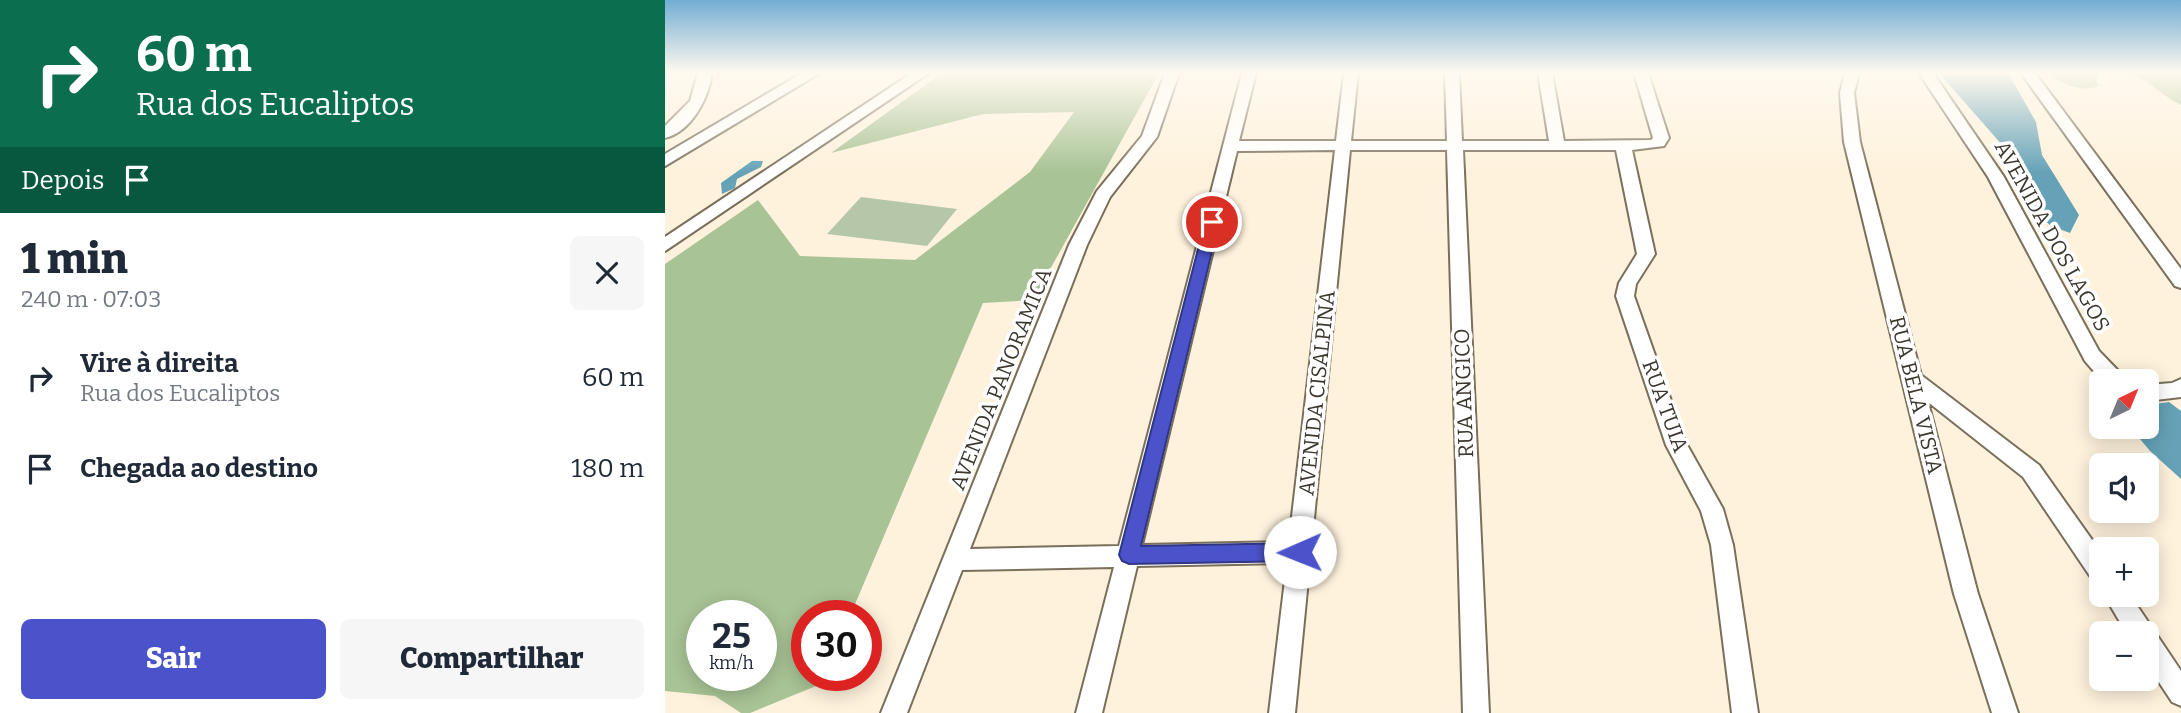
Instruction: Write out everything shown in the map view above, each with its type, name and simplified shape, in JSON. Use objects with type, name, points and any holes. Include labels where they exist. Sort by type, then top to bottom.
[{"type":"street","points":[[665,134],[694,106]]},
{"type":"street","points":[[665,161],[758,106]]},
{"type":"street","points":[[665,245],[873,106]]},
{"type":"street","name":"AVENIDA PANORAMICA","points":[[894,713],[1088,222],[1103,195],[1149,137],[1161,106]]},
{"type":"street","points":[[1089,713],[1241,106]]},
{"type":"street","name":"AVENIDA CISALPINA","points":[[1282,713],[1348,106]]},
{"type":"street","name":"RUA ANGICO","points":[[1453,106],[1476,713]]},
{"type":"street","points":[[1551,106],[1557,144]]},
{"type":"street","points":[[1231,145],[1652,145],[1660,143],[1661,138],[1651,106]]},
{"type":"street","name":"RUA BELA VISTA","points":[[1848,106],[1852,142],[1966,594],[2005,713]]},
{"type":"street","name":"AVENIDA DOS LAGOS","points":[[1948,106],[1996,177],[2092,356],[2104,369]]},
{"type":"street","points":[[2052,106],[2181,282]]},
{"type":"street","name":"RUA TUIA","points":[[1623,145],[1646,254],[1624,285],[1624,299],[1633,316],[1676,445],[1712,509],[1722,545],[1745,713]]},
{"type":"street","points":[[1913,380],[2031,471],[2089,555]]},
{"type":"street","points":[[2159,392],[2176,391],[2181,387]]},
{"type":"street","points":[[954,560],[1300,552]]},
{"type":"street","points":[[2159,660],[2181,693]]},
{"type":"green space","points":[[896,106],[1141,106],[1033,300],[983,303],[857,600],[791,600],[791,691],[804,691],[750,713],[741,713],[715,696],[665,691],[665,264],[758,200],[800,256],[915,260],[1030,172],[1074,112],[983,114],[831,153]]},
{"type":"green space","points":[[861,197],[957,209],[927,246],[827,234]]},
{"type":"water","points":[[1968,106],[2027,106],[2036,122],[2042,155],[2079,215],[2070,233],[2051,226],[2022,200],[2039,195],[2024,184],[2021,170],[2006,162],[2003,146]]},
{"type":"water","points":[[752,161],[763,161],[761,167],[737,179],[735,188],[722,194],[721,183]]},
{"type":"water","points":[[2169,402],[2181,411],[2181,479],[2159,459],[2159,453],[2152,453],[2140,439],[2159,439],[2159,403]]},
{"type":"route","points":[[1212,222],[1129,555],[1300,552]]}]
